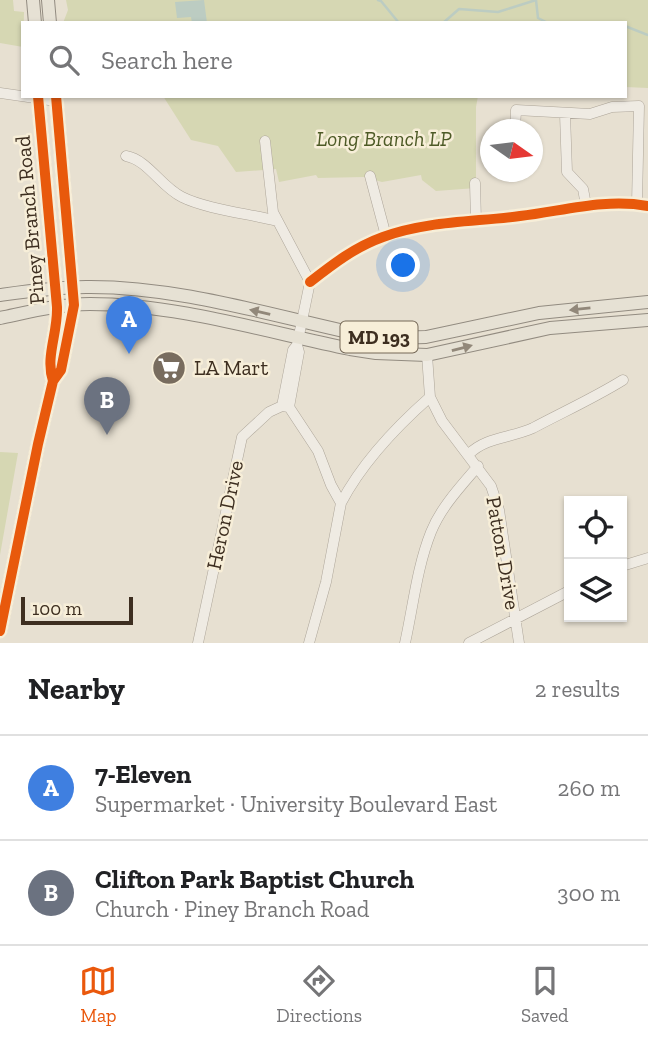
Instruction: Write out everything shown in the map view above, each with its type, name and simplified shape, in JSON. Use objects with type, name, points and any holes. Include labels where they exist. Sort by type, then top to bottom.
[{"type":"main road","points":[[33,0],[35,21]]},
{"type":"main road","points":[[48,0],[50,21]]},
{"type":"main road","name":"Piney Branch Road","points":[[39,98],[58,321],[48,367],[53,381]]},
{"type":"main road","name":"Piney Branch Road","points":[[0,631],[53,381],[61,370],[74,305],[56,99]]},
{"type":"main road","name":"MD 193","points":[[0,295],[74,287],[151,292],[362,335],[393,338],[426,337],[539,313],[648,302]]},
{"type":"main road","name":"MD 193","points":[[0,318],[74,305],[116,305],[193,315],[298,342],[376,353],[427,355],[550,328],[648,320]]},
{"type":"street","points":[[0,93],[21,96]]},
{"type":"street","points":[[39,98],[56,99]]},
{"type":"street","points":[[310,282],[344,256],[386,236],[429,225],[586,205],[643,205],[639,106],[612,107],[590,114],[516,110],[516,119]]},
{"type":"street","points":[[565,114],[567,172],[583,189],[586,205]]},
{"type":"street","points":[[265,141],[273,212],[310,282],[298,342],[293,350],[285,407],[318,451],[341,503]]},
{"type":"street","points":[[126,156],[137,158],[163,185],[182,198],[277,220]]},
{"type":"street","points":[[370,176],[386,236]]},
{"type":"street","points":[[475,183],[475,221]]},
{"type":"street","name":"Patton Drive","points":[[427,355],[430,397],[442,421],[491,486],[499,510],[519,643]]},
{"type":"street","points":[[469,454],[478,445],[532,428],[544,420],[583,405],[623,380]]},
{"type":"street","points":[[309,643],[326,582],[341,503],[350,486],[405,419],[430,397]]},
{"type":"street","name":"Heron Drive","points":[[198,643],[242,437],[269,412],[285,407]]},
{"type":"street","points":[[405,643],[432,530],[454,494],[478,466]]},
{"type":"street","points":[[627,564],[648,558]]},
{"type":"street","points":[[469,643],[514,617],[564,593]]},
{"type":"green space","points":[[0,0],[13,0],[14,11],[24,12],[24,21],[21,21],[21,47],[0,43]]},
{"type":"green space","points":[[66,0],[648,0],[648,88],[627,87],[627,21],[64,21],[68,10]]},
{"type":"green space","name":"Long Branch LP","points":[[164,98],[478,98],[476,188],[436,191],[422,180],[421,175],[382,182],[364,177],[318,178],[316,175],[279,182],[276,169],[236,172],[218,146],[191,140]]},
{"type":"green space","points":[[0,452],[18,453],[0,555]]},
{"type":"shaded area","points":[[204,0],[207,21],[192,21],[191,17],[177,18],[175,2]]},
{"type":"waterway","points":[[378,0],[397,21]]},
{"type":"waterway","points":[[445,21],[459,9],[498,12],[536,0],[538,18],[544,21]]},
{"type":"waterway","points":[[627,27],[648,35]]},
{"type":"cycle path","points":[[38,98],[57,307],[50,363],[53,381]]},
{"type":"cycle path","points":[[0,631],[38,444],[53,381],[61,370],[74,305],[56,98]]},
{"type":"cycle path","points":[[310,282],[363,246],[416,228],[600,204],[648,206]]},
{"type":"place","name":"7-Eleven","points":[[129,354]]},
{"type":"place","name":"LA Mart","points":[[169,368]]},
{"type":"place","name":"Clifton Park Baptist Church","points":[[107,435]]}]
